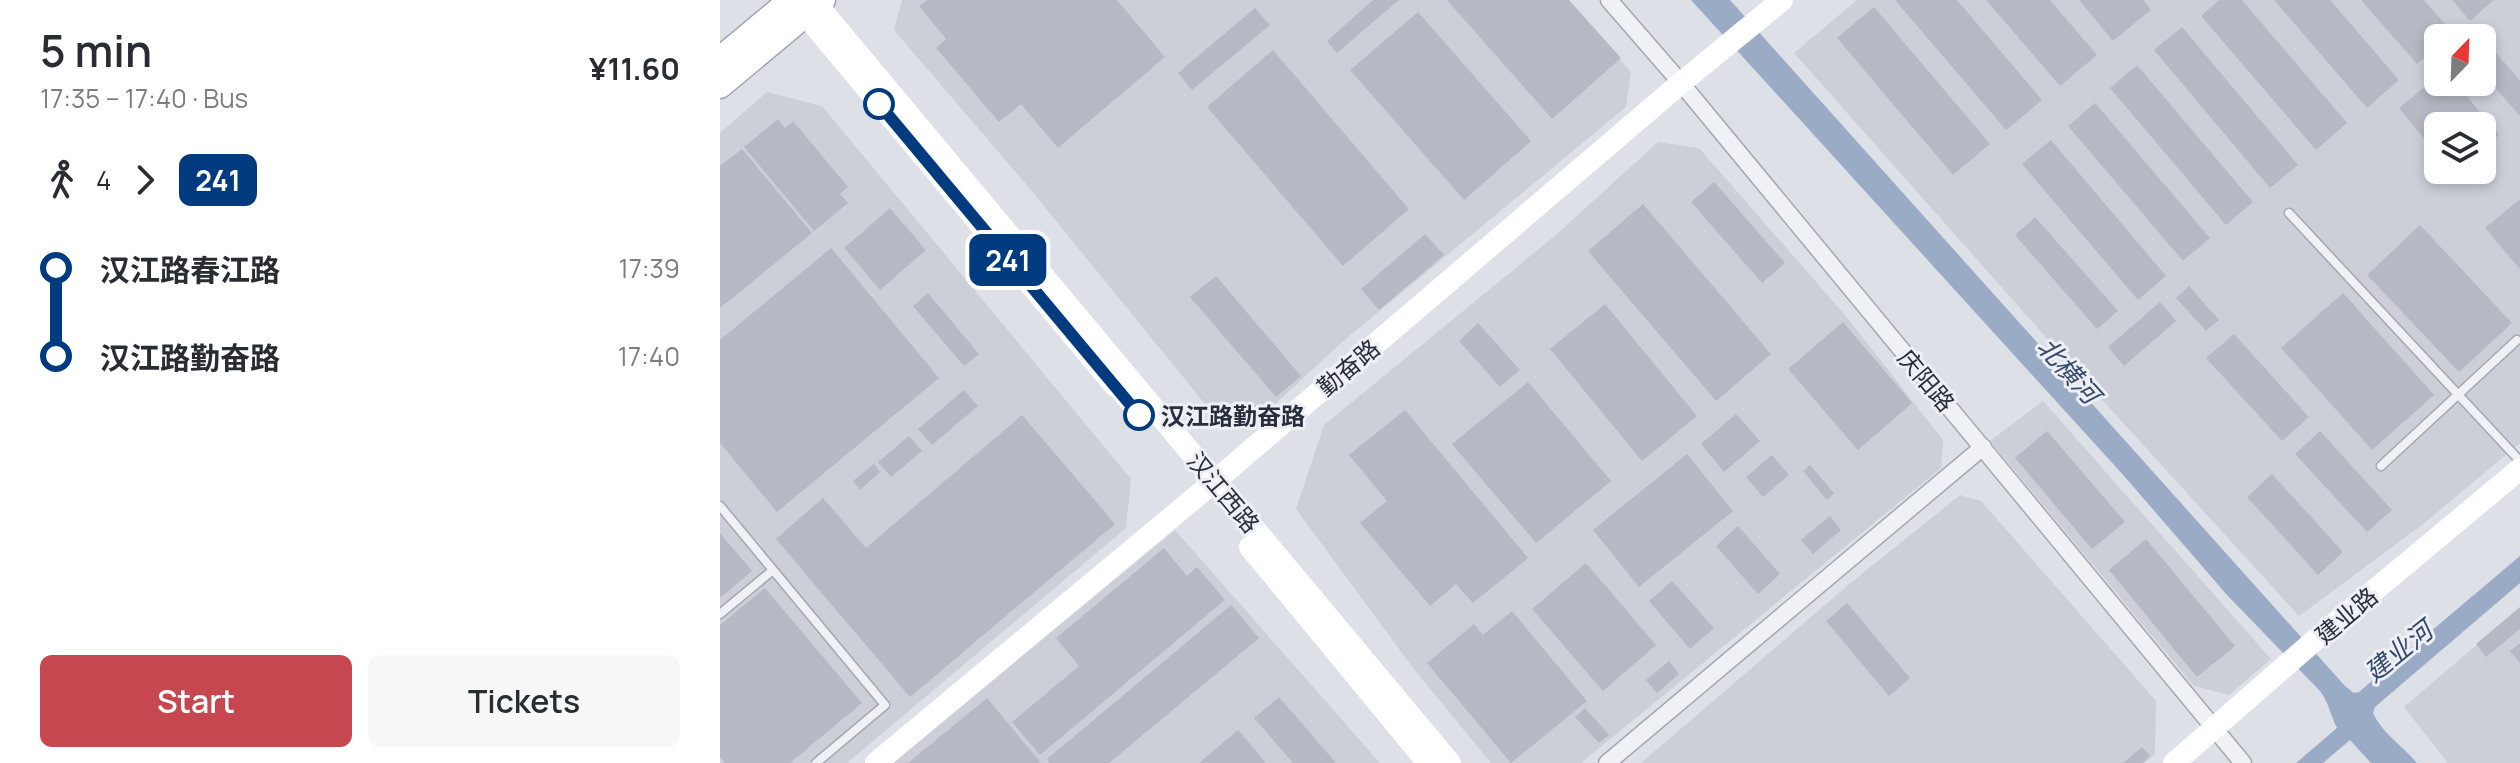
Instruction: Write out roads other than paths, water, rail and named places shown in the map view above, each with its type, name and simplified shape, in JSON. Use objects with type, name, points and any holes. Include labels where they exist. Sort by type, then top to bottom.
[{"type":"main road","points":[[720,59],[807,3]]},
{"type":"main road","points":[[720,86],[807,3]]},
{"type":"street","name":"庆阳路","points":[[1609,0],[2243,763]]},
{"type":"street","name":"勤奋路","points":[[876,763],[1209,486],[1782,0]]},
{"type":"street","name":"汉江西路","points":[[807,3],[1209,486],[1450,763]]},
{"type":"street","points":[[1607,763],[1983,447]]},
{"type":"street","name":"建业路","points":[[2174,763],[2322,634],[2520,469]]},
{"type":"street","name":"汉江西路","points":[[1209,486],[1428,763]]},
{"type":"lane","points":[[2289,213],[2520,461]]},
{"type":"lane","points":[[2381,466],[2517,340]]},
{"type":"lane","points":[[720,506],[885,705],[816,763]]},
{"type":"lane","points":[[720,614],[773,570]]},
{"type":"water","points":[[1691,0],[1730,0],[2354,693],[2359,692],[2520,556],[2520,583],[2375,707],[2373,713],[2382,727],[2417,763],[2371,763],[2350,740],[2323,763],[2296,763],[2337,728],[2320,691],[2227,595],[2125,477]]},
{"type":"place","name":"汉江路勤奋路","points":[[1139,415]]},
{"type":"water label","name":"北横河","points":[[2069,370]]},
{"type":"water label","name":"建业河","points":[[2398,651]]}]
